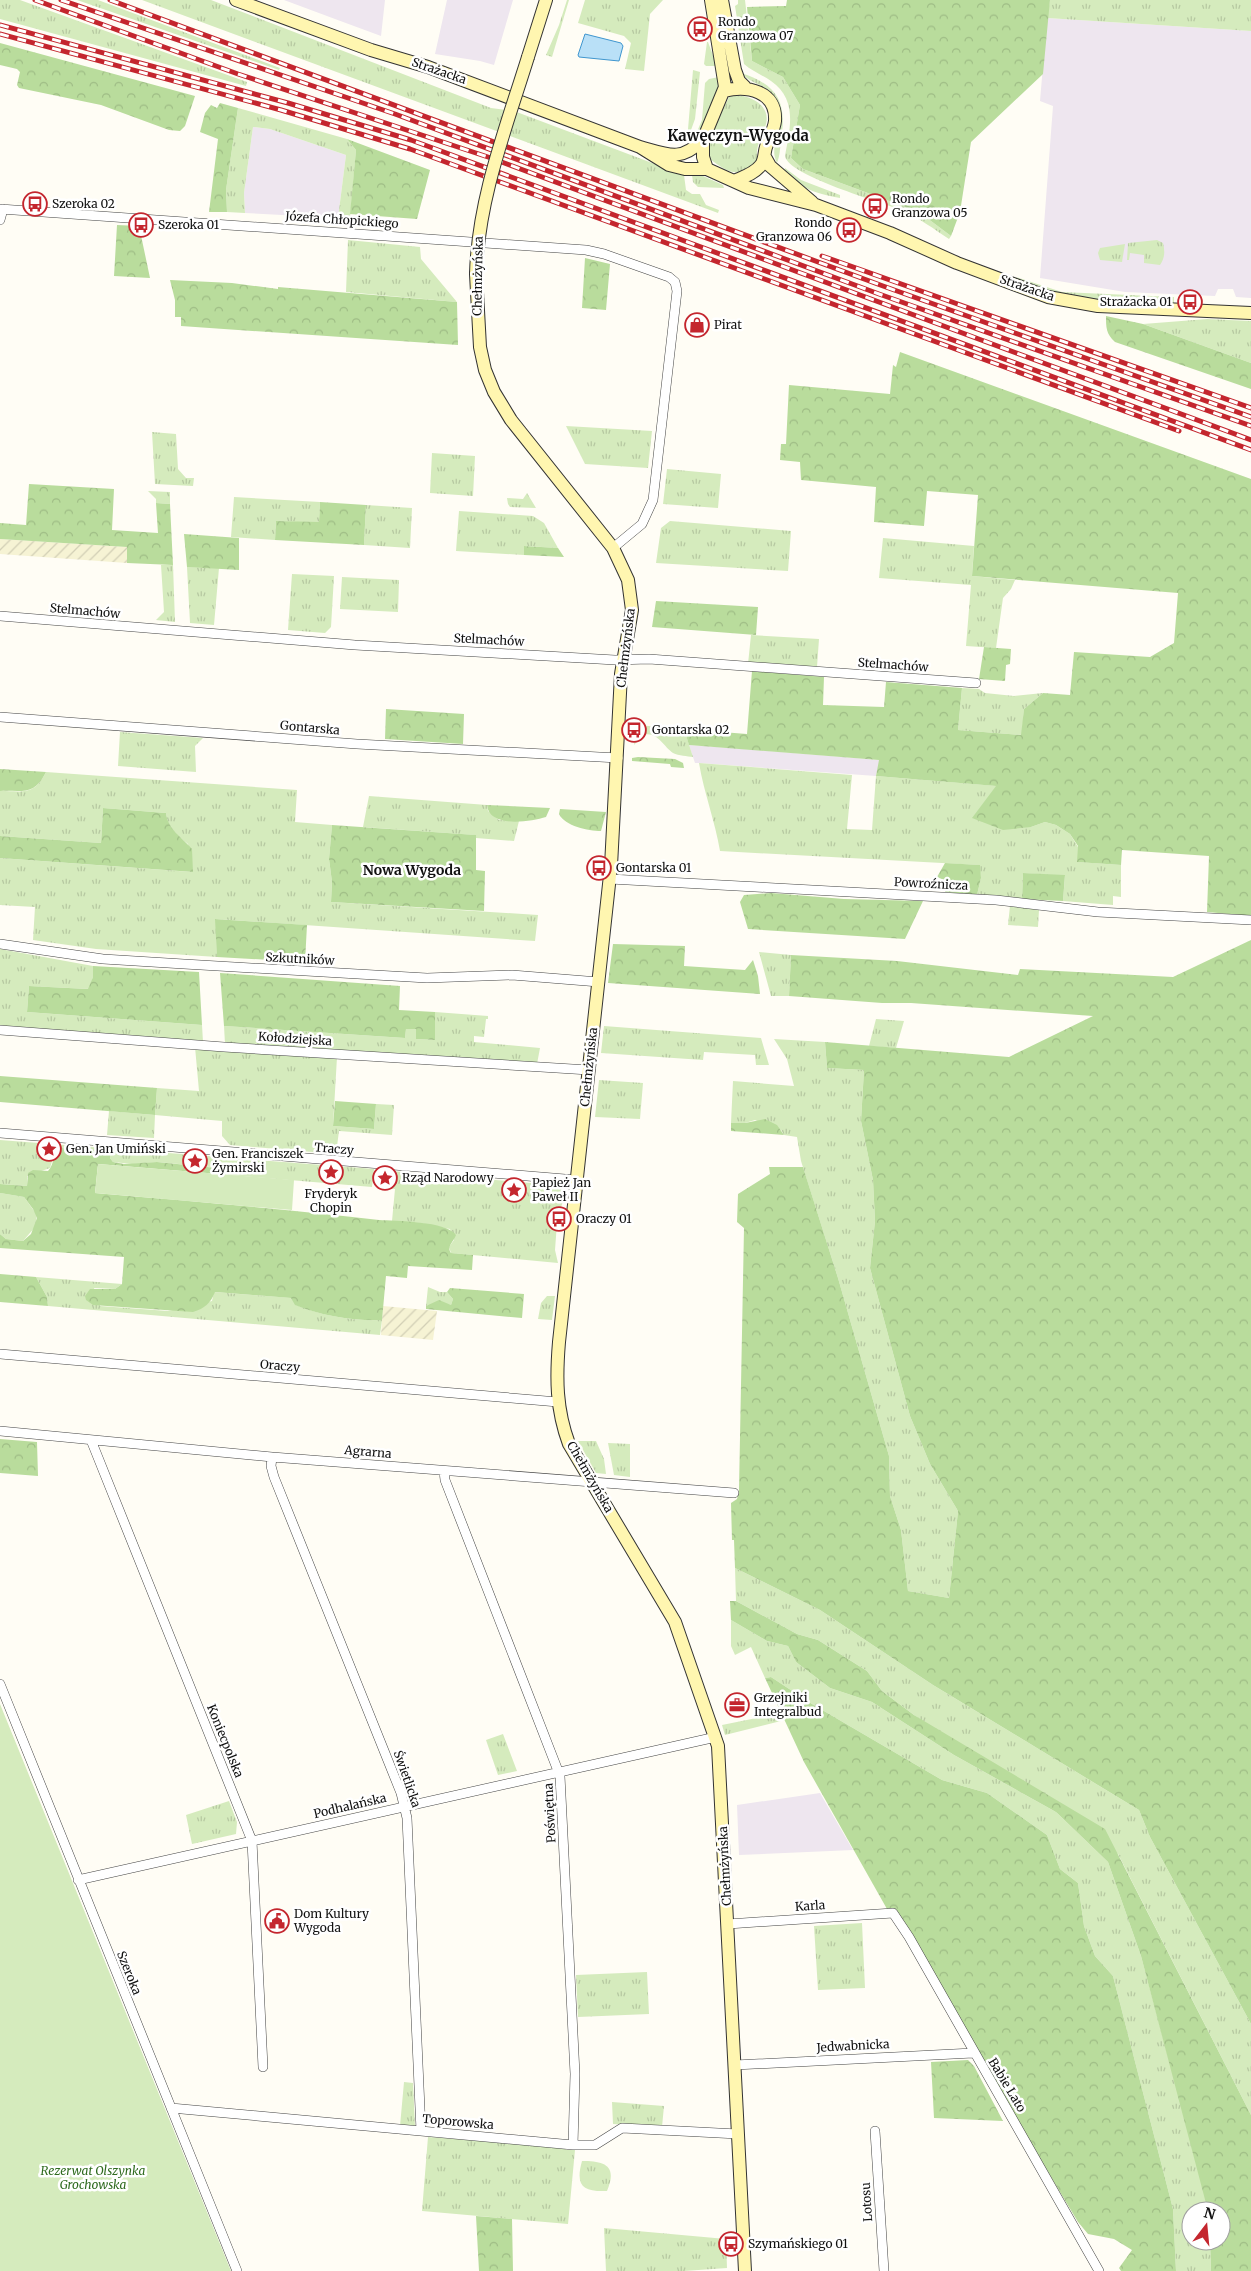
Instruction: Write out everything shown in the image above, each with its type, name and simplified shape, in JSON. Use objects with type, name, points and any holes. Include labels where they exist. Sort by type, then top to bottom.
[{"type":"street","name":"Strażacka","points":[[236,0],[371,50],[428,67],[640,148],[674,167],[707,169]]},
{"type":"street","name":"Chełmżyńska","points":[[546,0],[485,200],[478,238],[476,274],[480,346],[485,370],[494,392],[511,420],[613,548],[624,568],[631,595],[631,617],[623,660],[610,879],[556,1373],[558,1402],[569,1444],[675,1622],[716,1737],[720,1759],[744,2271]]},
{"type":"street","points":[[711,0],[725,81],[724,92],[704,140],[703,157],[707,169],[722,178],[734,181],[754,172],[761,166],[774,126],[774,112],[770,102],[764,96],[745,88],[739,80],[735,70],[722,0]]},
{"type":"street","points":[[724,92],[745,88]]},
{"type":"street","name":"Strażacka","points":[[640,148],[676,156],[690,151],[704,140]]},
{"type":"street","name":"Strażacka","points":[[765,157],[770,166],[816,205]]},
{"type":"street","name":"Strażacka","points":[[734,181],[749,188],[816,205],[890,233],[957,263],[1048,296],[1098,306],[1251,312]]},
{"type":"street","points":[[0,220],[1,209]]},
{"type":"street","name":"Józefa Chłopickiego","points":[[1,209],[586,250],[604,254],[667,276],[675,282],[677,298],[653,500],[642,524],[613,548]]},
{"type":"street","name":"Stelmachów","points":[[0,616],[348,644],[623,660],[648,659],[976,683]]},
{"type":"street","name":"Gontarska","points":[[0,717],[356,744],[618,758]]},
{"type":"street","name":"Powroźnicza","points":[[610,879],[996,900],[1098,912],[1251,920]]},
{"type":"street","name":"Szkutników","points":[[0,944],[103,959],[175,964],[427,978],[460,979],[512,975],[599,982]]},
{"type":"street","name":"Kołodziejska","points":[[0,1030],[224,1047],[589,1070]]},
{"type":"street","name":"Traczy","points":[[0,1133],[577,1180]]},
{"type":"street","name":"Oraczy","points":[[0,1354],[558,1402]]},
{"type":"street","name":"Agrarna","points":[[0,1431],[272,1457],[444,1471],[590,1480],[734,1493]]},
{"type":"street","name":"Koniecpolska","points":[[91,1440],[252,1841],[263,2067]]},
{"type":"street","name":"Świetlicka","points":[[272,1457],[271,1466],[274,1477],[401,1793],[407,1818],[421,2131]]},
{"type":"street","name":"Poświętna","points":[[444,1471],[445,1480],[559,1772],[576,2074],[573,2146]]},
{"type":"street","name":"Szeroka","points":[[0,1684],[237,2271]]},
{"type":"street","name":"Podhalańska","points":[[78,1880],[716,1737]]},
{"type":"street","name":"Karla","points":[[728,1924],[893,1913]]},
{"type":"street","name":"Babie Lato","points":[[893,1913],[909,1936],[973,2053],[1012,2117],[1099,2271]]},
{"type":"street","name":"Jedwabnicka","points":[[735,2065],[973,2053]]},
{"type":"street","name":"Toporowska","points":[[171,2108],[573,2146],[594,2145],[622,2128],[738,2134]]},
{"type":"street","name":"Lotosu","points":[[875,2131],[884,2271]]},
{"type":"shaded area","points":[[284,0],[385,0],[381,36],[335,19]]},
{"type":"shaded area","points":[[447,0],[513,0],[494,65],[435,54]]},
{"type":"shaded area","points":[[1047,18],[1251,31],[1251,298],[1236,297],[1233,289],[1218,289],[1215,296],[1125,292],[1040,278],[1053,106],[1040,101]]},
{"type":"shaded area","points":[[253,127],[270,129],[346,155],[338,218],[245,213],[244,193]]},
{"type":"shaded area","points":[[0,539],[127,547],[127,563],[0,554]]},
{"type":"shaded area","points":[[689,745],[880,760],[876,776],[695,763]]},
{"type":"shaded area","points":[[383,1306],[437,1311],[433,1340],[381,1335]]},
{"type":"shaded area","points":[[820,1793],[853,1850],[739,1855],[737,1805]]},
{"type":"green space","points":[[0,0],[20,0],[247,82],[246,86],[0,19]]},
{"type":"green space","points":[[77,0],[98,0],[280,68],[279,70]]},
{"type":"green space","points":[[142,0],[211,0],[491,108],[514,111],[684,175],[686,190],[692,194],[700,194],[706,205],[719,210],[718,213]]},
{"type":"green space","points":[[567,0],[569,0],[552,57],[546,55]]},
{"type":"green space","points":[[585,0],[663,0],[650,14],[644,71],[625,69],[631,43],[624,36],[578,23]]},
{"type":"green space","points":[[738,0],[745,0],[752,61],[783,77],[800,105],[791,158],[803,169],[919,212],[951,236],[949,239],[909,214],[837,188],[802,172],[790,164],[785,156],[790,125],[789,106],[780,89],[744,64],[735,6],[738,4]]},
{"type":"green space","points":[[787,0],[1050,0],[1043,74],[971,142],[960,212],[951,236],[919,212],[803,169],[791,158],[800,105],[783,77],[752,61],[747,7],[786,6]]},
{"type":"green space","points":[[1050,0],[1251,0],[1251,31],[1047,18]]},
{"type":"green space","points":[[707,42],[717,66],[706,66],[704,64]]},
{"type":"green space","points":[[0,43],[195,96],[185,126],[180,131],[169,130],[101,105],[19,88],[17,85],[20,72],[17,69],[0,65]]},
{"type":"green space","points":[[693,70],[700,72],[695,119],[687,141]]},
{"type":"green space","points":[[741,73],[764,83],[778,98],[783,116],[783,127],[777,163],[774,147],[780,124],[780,107],[776,98],[764,87],[749,80]]},
{"type":"green space","points":[[719,77],[718,90],[697,139],[693,141],[702,120],[705,83],[709,79]]},
{"type":"green space","points":[[740,95],[758,102],[767,117],[757,151],[758,162],[741,171],[731,172],[709,158],[707,146],[729,97]]},
{"type":"green space","points":[[220,103],[238,108],[226,190],[227,212],[209,212],[218,139],[200,132],[205,113],[211,105],[217,108]]},
{"type":"green space","points":[[238,108],[347,139],[356,150],[350,219],[338,218],[346,155],[270,129],[253,127],[244,193],[245,213],[227,212],[226,190]]},
{"type":"green space","points":[[347,139],[430,170],[417,219],[350,214],[356,150]]},
{"type":"green space","points":[[785,168],[801,180],[840,195],[840,198],[810,190],[784,171]]},
{"type":"green space","points":[[692,175],[703,176],[723,185],[724,188],[698,187],[693,182]]},
{"type":"green space","points":[[117,225],[139,226],[150,278],[114,276]]},
{"type":"green space","points":[[348,240],[420,247],[421,259],[457,302],[346,292]]},
{"type":"green space","points":[[1157,240],[1163,243],[1164,249],[1164,257],[1160,265],[1144,263],[1144,255],[1130,253],[1129,260],[1127,260],[1128,243]]},
{"type":"green space","points":[[1125,244],[1122,262],[1100,260],[1098,253],[1100,248]]},
{"type":"green space","points":[[585,258],[610,264],[606,310],[582,308]]},
{"type":"green space","points":[[1016,277],[1062,292],[1174,297],[1174,304],[1092,300],[1056,293],[1019,280]]},
{"type":"green space","points":[[170,280],[232,283],[278,289],[278,287],[457,302],[458,345],[181,326],[181,317],[175,317],[175,300]]},
{"type":"green space","points":[[1106,316],[1143,324],[1251,363],[1251,389],[1115,342],[1107,330]]},
{"type":"green space","points":[[1207,319],[1251,321],[1251,363],[1143,324]]},
{"type":"green space","points":[[900,352],[1251,479],[1251,916],[1207,912],[1209,856],[1122,850],[1121,865],[1077,862],[1078,846],[1070,834],[1056,825],[1045,822],[1031,827],[1003,830],[972,818],[996,786],[876,776],[879,760],[689,745],[684,729],[747,734],[752,671],[824,677],[823,705],[884,707],[886,682],[962,688],[958,730],[1021,735],[1024,709],[1043,693],[1070,695],[1074,652],[1150,657],[1174,643],[1178,593],[972,576],[978,495],[927,491],[924,526],[874,522],[876,487],[801,480],[800,462],[780,460],[781,444],[786,444],[789,385],[890,394],[893,365],[896,367]]},
{"type":"green space","points":[[566,426],[652,431],[648,468],[585,464]]},
{"type":"green space","points":[[152,432],[176,434],[178,469],[186,478],[194,478],[193,486],[155,484]]},
{"type":"green space","points":[[432,453],[475,456],[473,496],[430,493]]},
{"type":"green space","points":[[667,469],[721,474],[718,508],[663,504]]},
{"type":"green space","points":[[29,484],[114,489],[112,530],[158,533],[156,503],[170,504],[173,565],[127,563],[127,547],[0,539],[0,523],[26,525]]},
{"type":"green space","points":[[148,491],[170,492],[170,504],[156,503],[156,499]]},
{"type":"green space","points":[[527,493],[536,508],[510,507],[507,498],[523,499]]},
{"type":"green space","points":[[234,497],[320,502],[319,523],[276,521],[275,540],[231,537]]},
{"type":"green space","points":[[320,502],[366,505],[364,545],[275,540],[276,521],[319,522]]},
{"type":"green space","points":[[366,505],[412,508],[410,548],[364,545]]},
{"type":"green space","points":[[459,511],[533,516],[544,523],[558,548],[525,546],[524,555],[456,551]]},
{"type":"green space","points":[[670,521],[791,531],[788,571],[656,563],[661,528]]},
{"type":"green space","points":[[184,534],[239,538],[239,570],[187,567]]},
{"type":"green space","points":[[883,538],[974,546],[972,576],[1015,580],[1011,589],[1003,598],[996,648],[966,646],[971,585],[879,578]]},
{"type":"green space","points":[[524,546],[558,548],[564,557],[524,555]]},
{"type":"green space","points":[[161,565],[173,565],[175,622],[156,620],[164,612]]},
{"type":"green space","points":[[187,567],[219,568],[214,625],[190,623]]},
{"type":"green space","points":[[292,574],[334,576],[331,627],[325,633],[288,630]]},
{"type":"green space","points":[[342,577],[399,580],[398,612],[340,609]]},
{"type":"green space","points":[[656,601],[758,607],[756,635],[652,627]]},
{"type":"green space","points":[[751,635],[819,639],[817,667],[748,664]]},
{"type":"green space","points":[[984,647],[1011,649],[1010,664],[1006,665],[1005,681],[979,679]]},
{"type":"green space","points":[[962,688],[979,689],[985,693],[1014,696],[1043,693],[1024,709],[1022,735],[958,730]]},
{"type":"green space","points":[[386,709],[464,714],[463,744],[385,739]]},
{"type":"green space","points":[[637,725],[684,729],[693,757],[673,753],[660,740],[648,734],[643,735],[634,745]]},
{"type":"green space","points":[[120,732],[203,738],[195,746],[196,772],[118,766]]},
{"type":"green space","points":[[632,758],[675,759],[683,763],[684,768],[671,767],[670,764],[632,761]]},
{"type":"green space","points":[[699,763],[852,775],[847,829],[872,830],[876,776],[997,786],[973,818],[1031,827],[1045,822],[1056,825],[1070,834],[1078,847],[1078,862],[1121,865],[1121,897],[1113,896],[1113,905],[1063,901],[1065,876],[1023,873],[1022,899],[977,895],[981,878],[979,865],[720,851]]},
{"type":"green space","points":[[0,769],[46,772],[37,785],[28,790],[0,791]]},
{"type":"green space","points":[[46,772],[297,790],[295,822],[332,825],[329,859],[332,882],[331,902],[538,915],[535,941],[216,919],[217,957],[96,949],[33,940],[35,907],[0,905],[0,858],[192,872],[188,844],[170,827],[166,813],[103,808],[101,843],[0,836],[0,791],[32,789],[42,780]]},
{"type":"green space","points":[[369,796],[487,805],[488,811],[499,820],[519,821],[514,841],[476,838],[475,835],[363,827]]},
{"type":"green space","points":[[487,805],[550,808],[546,817],[511,822],[495,817],[489,812]]},
{"type":"green space","points":[[103,808],[166,813],[172,829],[192,849],[193,872],[0,858],[0,836],[101,843]]},
{"type":"green space","points":[[560,809],[606,812],[601,831],[571,825],[559,814]]},
{"type":"green space","points":[[332,825],[476,835],[476,870],[485,871],[484,911],[331,902],[332,882],[329,859]]},
{"type":"green space","points":[[945,863],[980,865],[981,878],[977,895],[945,892],[949,882],[937,877]]},
{"type":"green space","points":[[1023,873],[1065,875],[1063,901],[1022,899]]},
{"type":"green space","points":[[771,893],[844,899],[923,901],[905,939],[748,929],[740,902],[744,895]]},
{"type":"green space","points":[[1010,906],[1039,910],[1038,927],[1008,925]]},
{"type":"green space","points":[[215,919],[307,925],[305,962],[217,957]]},
{"type":"green space","points":[[1251,940],[1251,2024],[1150,1837],[1139,1810],[933,1685],[820,1610],[735,1568],[731,1503],[737,1499],[739,1490],[744,1228],[737,1222],[738,1194],[770,1174],[769,1167],[803,1167],[838,1278],[889,1456],[890,1496],[901,1530],[908,1591],[949,1598],[958,1511],[930,1464],[910,1416],[870,1268],[875,1221],[873,1180],[861,1121],[864,1070],[827,1068],[825,1042],[1009,1057],[1093,1016],[789,996],[791,955],[897,961],[1018,975],[1020,969],[1173,977]]},
{"type":"green space","points":[[613,944],[685,946],[684,966],[745,970],[753,960],[758,976],[760,994],[608,983]]},
{"type":"green space","points":[[0,949],[93,966],[93,977],[89,989],[29,986],[27,1012],[202,1025],[203,1042],[0,1027]]},
{"type":"green space","points":[[759,952],[791,955],[789,996],[771,996]]},
{"type":"green space","points":[[93,966],[199,972],[202,1025],[27,1012],[29,986],[88,989],[93,977]]},
{"type":"green space","points":[[220,973],[400,986],[399,1010],[435,1012],[435,1040],[416,1039],[416,1029],[406,1029],[405,1038],[224,1026]]},
{"type":"green space","points":[[435,1012],[488,1016],[484,1037],[474,1036],[474,1042],[540,1048],[537,1064],[225,1044],[224,1026],[405,1038],[406,1029],[417,1029],[416,1039],[435,1040]]},
{"type":"green space","points":[[876,1019],[904,1021],[896,1048],[869,1046]]},
{"type":"green space","points":[[604,1026],[761,1038],[769,1065],[756,1065],[755,1055],[704,1052],[703,1060],[601,1053]]},
{"type":"green space","points":[[774,1039],[825,1042],[827,1068],[864,1070],[861,1121],[873,1180],[875,1221],[870,1268],[910,1416],[930,1464],[958,1511],[949,1598],[908,1591],[901,1530],[890,1496],[889,1456],[838,1278],[801,1161],[797,1137],[784,1135],[781,1130],[755,1120],[745,1123],[731,1123],[733,1081],[794,1086],[787,1059]]},
{"type":"green space","points":[[195,1047],[337,1057],[333,1126],[374,1129],[376,1104],[394,1105],[392,1135],[339,1131],[336,1154],[230,1145],[222,1136],[222,1121],[155,1115],[157,1088],[199,1091]]},
{"type":"green space","points":[[0,1076],[157,1088],[155,1115],[0,1102]]},
{"type":"green space","points":[[599,1080],[643,1083],[640,1119],[595,1117]]},
{"type":"green space","points":[[335,1101],[376,1104],[374,1129],[333,1126]]},
{"type":"green space","points":[[109,1111],[155,1115],[154,1138],[107,1135]]},
{"type":"green space","points":[[765,1119],[777,1125],[784,1135],[731,1131],[731,1123],[745,1123]]},
{"type":"green space","points":[[0,1140],[374,1169],[372,1187],[219,1174],[217,1168],[210,1167],[157,1162],[132,1164],[113,1162],[110,1158],[110,1151],[80,1151],[75,1156],[55,1151],[50,1168],[27,1176],[27,1186],[0,1184]]},
{"type":"green space","points":[[59,1147],[66,1149],[67,1154],[75,1156],[82,1149],[110,1151],[110,1158],[113,1162],[124,1164],[157,1162],[217,1168],[220,1171],[219,1174],[98,1164],[95,1193],[432,1224],[451,1230],[456,1235],[449,1248],[450,1251],[451,1253],[473,1255],[472,1270],[408,1266],[407,1278],[386,1276],[382,1320],[349,1319],[327,1315],[295,1305],[291,1298],[215,1292],[207,1305],[193,1312],[93,1305],[86,1300],[85,1296],[90,1289],[115,1289],[122,1284],[124,1257],[0,1248],[0,1234],[6,1239],[23,1241],[31,1234],[37,1218],[24,1197],[0,1193],[0,1184],[27,1186],[28,1173],[33,1170],[48,1171]]},
{"type":"green space","points":[[98,1164],[294,1180],[292,1210],[95,1193]]},
{"type":"green space","points":[[380,1170],[565,1186],[566,1195],[558,1214],[557,1223],[555,1250],[558,1263],[451,1253],[449,1247],[454,1240],[450,1229],[420,1223],[392,1221],[395,1189],[378,1187]]},
{"type":"green space","points":[[0,1193],[24,1197],[37,1215],[35,1227],[23,1241],[6,1239],[0,1234]]},
{"type":"green space","points":[[0,1274],[36,1277],[47,1297],[48,1306],[0,1302]]},
{"type":"green space","points":[[36,1277],[122,1284],[115,1289],[94,1288],[100,1306],[168,1311],[212,1301],[214,1292],[292,1298],[296,1305],[327,1315],[360,1320],[382,1320],[380,1335],[48,1306],[47,1297]]},
{"type":"green space","points":[[428,1287],[440,1292],[447,1292],[453,1299],[451,1305],[436,1303],[426,1306]]},
{"type":"green space","points":[[450,1288],[524,1294],[522,1318],[426,1309],[426,1306],[439,1300],[451,1305],[453,1299],[447,1292]]},
{"type":"green space","points":[[547,1296],[555,1296],[552,1320],[538,1319],[541,1303]]},
{"type":"green space","points":[[0,1439],[37,1442],[38,1476],[0,1473]]},
{"type":"green space","points":[[578,1441],[596,1441],[604,1459],[606,1474],[596,1473]]},
{"type":"green space","points":[[608,1443],[630,1444],[630,1477],[614,1475]]},
{"type":"green space","points":[[735,1568],[820,1610],[933,1685],[1139,1810],[1150,1837],[1251,2024],[1251,2115],[1118,1854],[914,1715],[882,1691],[867,1671],[818,1640],[797,1634],[736,1601]]},
{"type":"green space","points":[[730,1601],[736,1601],[797,1634],[818,1640],[867,1671],[882,1691],[914,1715],[1105,1829],[1251,2115],[1251,2271],[1211,2271],[1210,2251],[1231,2251],[1231,2201],[1205,2201],[1141,1956],[1108,1862],[1056,1812],[954,1755],[872,1702],[830,1688],[796,1662],[788,1646],[767,1641],[731,1620]]},
{"type":"green space","points":[[731,1620],[767,1641],[788,1646],[796,1662],[830,1688],[872,1702],[954,1755],[1056,1812],[1108,1862],[1141,1956],[1207,2201],[1181,2201],[1181,2251],[1210,2251],[1211,2271],[1176,2271],[1173,2209],[1113,1976],[1095,1956],[1084,1926],[1078,1883],[1060,1869],[1047,1835],[987,1793],[942,1780],[812,1704],[771,1677],[765,1678],[751,1647],[735,1655],[731,1646]]},
{"type":"green space","points":[[771,1677],[812,1704],[942,1780],[987,1793],[1047,1835],[1060,1869],[1078,1883],[1084,1926],[1095,1956],[1113,1976],[1173,2209],[1176,2271],[1121,2271],[1119,2268],[1132,2250],[1114,2239],[1088,2234],[1078,2222],[976,2052],[896,1909],[887,1909],[804,1762],[765,1678]]},
{"type":"green space","name":"Rezerwat Olszynka Grochowska","points":[[0,1704],[231,2271],[0,2271]]},
{"type":"green space","points":[[781,1713],[785,1720],[725,1735],[722,1725]]},
{"type":"green space","points":[[503,1734],[517,1771],[498,1775],[486,1740]]},
{"type":"green space","points":[[229,1801],[237,1822],[236,1834],[192,1844],[186,1815]]},
{"type":"green space","points":[[862,1923],[865,1988],[818,1990],[814,1926]]},
{"type":"green space","points":[[647,1972],[649,2014],[578,2017],[576,1975]]},
{"type":"green space","points":[[968,2060],[974,2066],[1003,2121],[934,2118],[931,2062]]},
{"type":"green space","points":[[404,2082],[413,2083],[415,2127],[400,2126]]},
{"type":"green space","points":[[612,2102],[664,2106],[662,2127],[613,2124]]},
{"type":"green space","points":[[428,2137],[564,2147],[566,2150],[575,2150],[568,2224],[422,2211]]},
{"type":"green space","points":[[582,2161],[597,2162],[607,2166],[611,2175],[607,2191],[587,2189],[583,2186],[580,2176]]},
{"type":"green space","points":[[476,2216],[512,2219],[513,2271],[479,2271]]},
{"type":"green space","points":[[604,2228],[726,2239],[727,2268],[684,2271],[606,2271]]},
{"type":"water","points":[[585,34],[621,43],[623,46],[619,61],[579,57]]},
{"type":"railway","points":[[35,0],[238,74],[491,158],[1251,440]]},
{"type":"railway","points":[[61,0],[395,114],[879,294],[1251,426]]},
{"type":"railway","points":[[110,0],[883,286],[1251,417]]},
{"type":"railway","points":[[0,25],[288,103],[411,140],[1251,450]]},
{"type":"railway","points":[[0,34],[281,110],[410,149],[1179,431]]},
{"type":"railway","points":[[822,256],[1251,408]]},
{"type":"place","name":"Rondo Granzowa 07","points":[[700,29]]},
{"type":"place","name":"Szeroka 02","points":[[35,204]]},
{"type":"place","name":"Rondo Granzowa 05","points":[[875,206]]},
{"type":"place","name":"Szeroka 01","points":[[141,225]]},
{"type":"place","name":"Rondo Granzowa 06","points":[[849,230]]},
{"type":"place","name":"Strażacka 01","points":[[1190,302]]},
{"type":"place","name":"Pirat","points":[[697,325]]},
{"type":"place","name":"Gontarska 02","points":[[634,730]]},
{"type":"place","name":"Gontarska 01","points":[[599,868]]},
{"type":"place","name":"Gen. Jan Umiński","points":[[49,1149]]},
{"type":"place","name":"Gen. Franciszek Żymirski","points":[[195,1161]]},
{"type":"place","name":"Fryderyk Chopin","points":[[331,1172]]},
{"type":"place","name":"Rząd Narodowy","points":[[385,1178]]},
{"type":"place","name":"Papież Jan Paweł II","points":[[514,1190]]},
{"type":"place","name":"Oraczy 01","points":[[559,1219]]},
{"type":"place","name":"Grzejniki Integralbud","points":[[737,1705]]},
{"type":"place","name":"Dom Kultury Wygoda","points":[[277,1921]]},
{"type":"place","name":"Szymańskiego 01","points":[[731,2244]]},
{"type":"district","name":"Kawęczyn-Wygoda","points":[[738,136]]},
{"type":"district","name":"Nowa Wygoda","points":[[412,870]]}]
